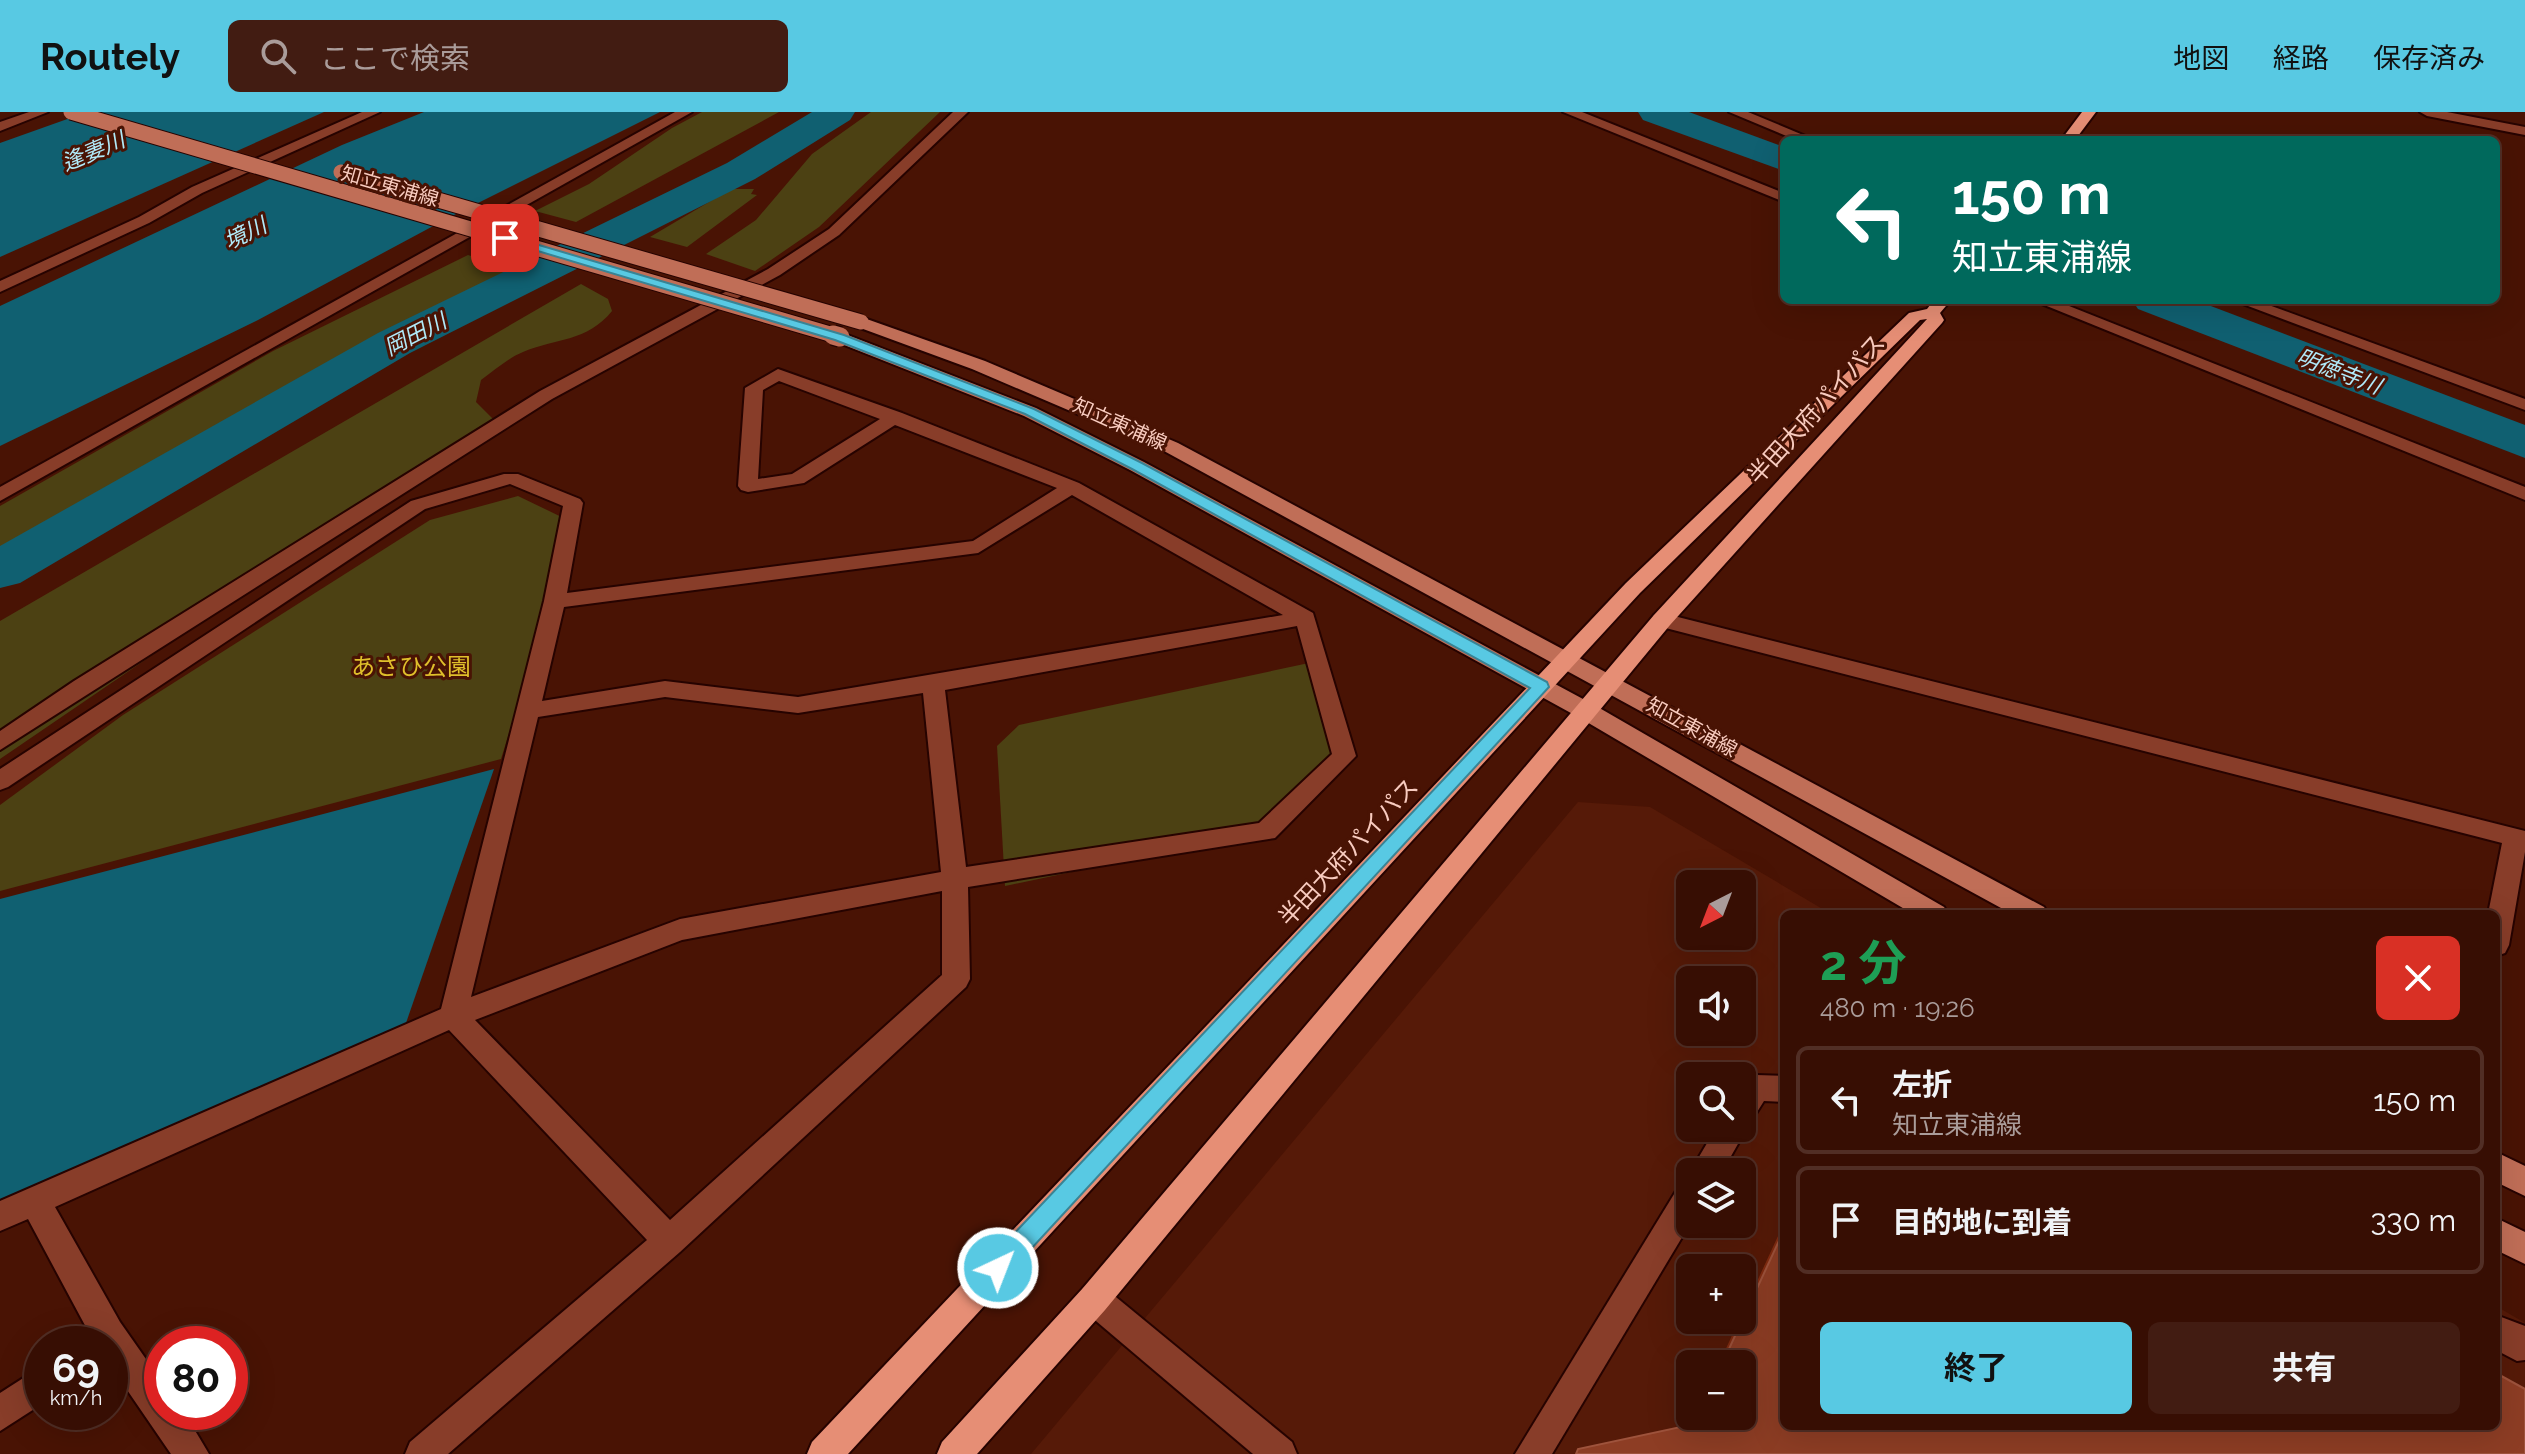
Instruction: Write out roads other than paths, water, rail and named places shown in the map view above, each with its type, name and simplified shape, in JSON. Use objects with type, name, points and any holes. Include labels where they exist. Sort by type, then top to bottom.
[{"type":"highway","points":[[2071,136],[2089,112]]},
{"type":"highway","name":"半田大府パイパス","points":[[954,1454],[1094,1299],[1662,620],[1936,320],[1938,307]]},
{"type":"highway","name":"半田大府パイパス","points":[[824,1454],[1633,588],[1915,316],[1938,307]]},
{"type":"main road","name":"知立東浦線","points":[[71,112],[840,337],[1030,412],[1137,466],[1588,712],[1928,910]]},
{"type":"main road","points":[[253,147],[298,160]]},
{"type":"main road","name":"知立東浦線","points":[[329,169],[861,322],[1007,375],[1171,447],[2028,910]]},
{"type":"main road","points":[[2500,1168],[2525,1182]]},
{"type":"main road","points":[[2500,1235],[2525,1249]]},
{"type":"street","points":[[0,127],[41,112]]},
{"type":"street","points":[[0,287],[144,220],[197,190],[373,112]]},
{"type":"street","points":[[0,495],[685,112]]},
{"type":"street","points":[[0,742],[82,686],[546,395],[774,272],[834,232],[961,112]]},
{"type":"street","points":[[1570,112],[1780,196]]},
{"type":"street","points":[[1736,112],[1798,136]]},
{"type":"street","points":[[2427,112],[2525,131]]},
{"type":"street","points":[[2050,304],[2525,494]]},
{"type":"street","points":[[2251,304],[2525,405]]},
{"type":"street","points":[[0,1216],[453,1016],[680,930],[955,879],[1266,831],[1344,756],[1305,618],[1072,487],[896,417],[778,374],[754,388],[748,486],[797,479],[896,417]]},
{"type":"street","points":[[0,781],[418,505],[511,478],[573,503],[555,601],[453,1016]]},
{"type":"street","points":[[555,601],[978,547],[1072,487]]},
{"type":"street","points":[[527,711],[665,689],[798,705],[1305,618]]},
{"type":"street","points":[[1662,620],[2520,839],[2500,927]]},
{"type":"street","points":[[422,1454],[669,1241],[956,979],[955,879],[933,684]]},
{"type":"street","points":[[453,1016],[669,1241]]},
{"type":"street","points":[[1756,1088],[1780,1089]]},
{"type":"street","points":[[35,1201],[95,1326]]},
{"type":"street","points":[[1532,1454],[1676,1219]]},
{"type":"street","points":[[1094,1299],[1280,1454]]},
{"type":"street","points":[[2500,1333],[2517,1344],[2525,1343]]},
{"type":"street","points":[[128,1371],[144,1390]]},
{"type":"street","points":[[0,1414],[24,1396]]},
{"type":"street","points":[[175,1430],[192,1454]]},
{"type":"water","name":"逢妻川","points":[[87,112],[324,112],[0,257],[0,143]]},
{"type":"water","name":"境川","points":[[424,112],[660,112],[450,217],[258,320],[0,446],[0,306],[342,145]]},
{"type":"water","points":[[494,769],[406,1023],[0,1207],[0,899]]},
{"type":"waterway","name":"岡田川","points":[[0,570],[394,343],[741,171],[837,112]]},
{"type":"waterway","name":"明徳寺川","points":[[1656,112],[1780,158]]},
{"type":"waterway","name":"明徳寺川","points":[[2164,304],[2525,443]]},
{"type":"park label","name":"あさひ公園","points":[[411,666]]}]
